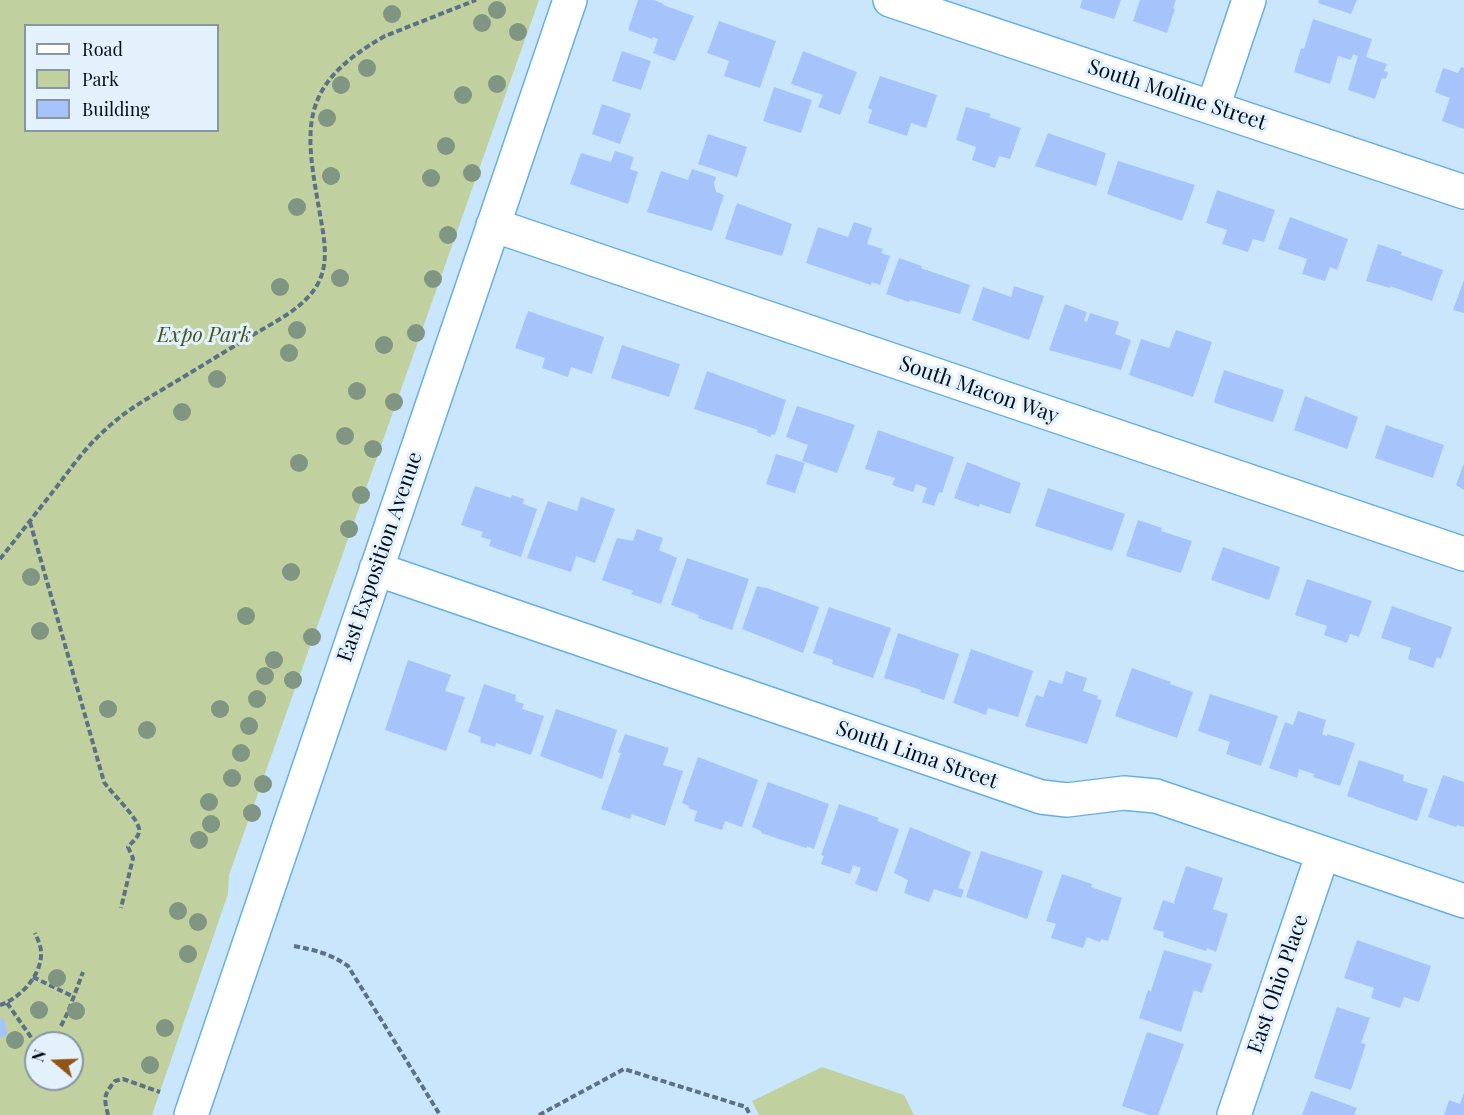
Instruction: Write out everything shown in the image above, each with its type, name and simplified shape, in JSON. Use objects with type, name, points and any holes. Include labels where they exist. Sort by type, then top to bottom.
[{"type":"street","name":"East Exposition Avenue","points":[[191,1115],[570,0]]},
{"type":"street","name":"South Moline Street","points":[[890,0],[1464,192]]},
{"type":"street","points":[[1213,107],[1249,0]]},
{"type":"street","name":"South Macon Way","points":[[493,225],[1464,554]]},
{"type":"street","name":"South Lima Street","points":[[376,569],[1041,797],[1067,800],[1124,793],[1156,796],[1464,901]]},
{"type":"street","name":"East Ohio Place","points":[[1234,1115],[1323,853]]},
{"type":"path","points":[[0,559],[81,455],[113,422],[141,402],[284,316],[309,295],[317,285],[325,260],[326,243],[310,145],[314,107],[320,93],[342,65],[372,43],[476,0]]},
{"type":"path","points":[[29,521],[104,782],[140,828],[139,835],[128,847],[134,858],[121,908]]},
{"type":"path","points":[[0,1005],[20,994],[33,977],[42,954],[35,933]]},
{"type":"path","points":[[294,946],[334,956],[348,966],[440,1115]]},
{"type":"path","points":[[61,1026],[83,972]]},
{"type":"path","points":[[33,977],[74,998]]},
{"type":"path","points":[[7,1003],[27,1031]]},
{"type":"path","points":[[539,1115],[624,1069],[746,1107],[750,1115]]},
{"type":"path","points":[[108,1115],[105,1093],[115,1081],[123,1079],[160,1092]]},
{"type":"green space","name":"Expo Park","points":[[0,0],[539,0],[229,875],[228,894],[152,1115],[0,1115]]},
{"type":"green space","points":[[822,1067],[904,1095],[914,1115],[759,1115],[752,1101]]},
{"type":"building","points":[[638,0],[654,0],[694,16],[675,61],[653,53],[658,39],[628,30]]},
{"type":"building","points":[[1082,0],[1121,0],[1114,19],[1080,8]]},
{"type":"building","points":[[1140,0],[1176,0],[1167,33],[1133,21]]},
{"type":"building","points":[[1319,0],[1357,0],[1351,14],[1318,3]]},
{"type":"building","points":[[1313,19],[1372,39],[1366,57],[1387,64],[1384,71],[1388,72],[1386,79],[1382,78],[1375,99],[1348,90],[1358,56],[1353,54],[1351,60],[1338,56],[1330,84],[1294,72]]},
{"type":"building","points":[[719,21],[776,41],[760,88],[724,76],[729,61],[707,53]]},
{"type":"building","points":[[622,51],[651,61],[641,90],[612,81]]},
{"type":"building","points":[[803,51],[857,72],[840,115],[818,107],[823,95],[791,84]]},
{"type":"building","points":[[1461,67],[1464,68],[1464,129],[1442,121],[1450,98],[1435,92],[1443,68],[1458,73]]},
{"type":"building","points":[[880,76],[937,95],[926,128],[911,123],[907,136],[868,123],[872,110],[868,108]]},
{"type":"building","points":[[774,87],[812,100],[801,133],[763,121]]},
{"type":"building","points":[[602,104],[631,114],[620,144],[592,134]]},
{"type":"building","points":[[966,107],[991,114],[989,117],[1021,128],[1010,159],[999,156],[995,168],[972,160],[976,147],[956,140]]},
{"type":"building","points":[[1048,133],[1106,153],[1096,186],[1035,166]]},
{"type":"building","points":[[708,134],[747,147],[737,177],[698,164]]},
{"type":"building","points":[[615,151],[634,157],[630,169],[638,172],[628,204],[570,184],[581,153],[611,162]]},
{"type":"building","points":[[1118,161],[1195,185],[1182,221],[1107,194]]},
{"type":"building","points":[[692,169],[716,177],[714,183],[716,192],[724,195],[712,231],[647,212],[661,171],[688,180]]},
{"type":"building","points":[[1217,190],[1275,210],[1264,242],[1253,239],[1248,252],[1222,244],[1227,230],[1206,223]]},
{"type":"building","points":[[737,203],[792,224],[782,256],[725,239]]},
{"type":"building","points":[[1290,217],[1348,239],[1337,270],[1330,267],[1325,281],[1302,274],[1307,259],[1278,249]]},
{"type":"building","points":[[854,222],[872,228],[867,244],[883,249],[881,253],[890,256],[880,285],[872,282],[871,285],[806,263],[818,227],[848,237]]},
{"type":"building","points":[[1378,244],[1443,270],[1432,301],[1390,286],[1390,288],[1366,281]]},
{"type":"building","points":[[899,258],[970,285],[960,314],[886,294]]},
{"type":"building","points":[[1464,280],[1464,313],[1453,310]]},
{"type":"building","points":[[1014,286],[1044,296],[1029,340],[972,320],[983,287],[1011,297]]},
{"type":"building","points":[[1065,304],[1087,312],[1084,321],[1087,322],[1090,313],[1119,322],[1115,334],[1131,340],[1121,370],[1049,350]]},
{"type":"building","points":[[528,311],[604,337],[592,374],[571,367],[568,377],[542,368],[545,358],[515,348]]},
{"type":"building","points":[[1176,330],[1212,342],[1193,397],[1129,375],[1141,339],[1169,348]]},
{"type":"building","points":[[622,345],[680,364],[669,397],[611,378]]},
{"type":"building","points":[[1224,370],[1284,390],[1273,422],[1215,403]]},
{"type":"building","points":[[707,371],[786,400],[775,435],[772,434],[770,437],[757,432],[758,430],[694,409]]},
{"type":"building","points":[[1305,396],[1358,417],[1347,449],[1294,430]]},
{"type":"building","points":[[797,406],[855,425],[837,473],[802,461],[808,445],[786,437]]},
{"type":"building","points":[[1386,425],[1444,445],[1433,478],[1375,458]]},
{"type":"building","points":[[878,430],[954,457],[942,493],[939,492],[934,506],[922,502],[927,488],[916,484],[913,492],[892,485],[895,478],[865,469]]},
{"type":"building","points":[[776,454],[805,463],[795,493],[766,484]]},
{"type":"building","points":[[967,462],[1021,483],[1010,514],[954,498]]},
{"type":"building","points":[[1464,463],[1464,490],[1456,485]]},
{"type":"building","points":[[475,486],[511,498],[512,495],[524,499],[523,504],[537,509],[521,557],[489,546],[491,540],[481,537],[483,532],[461,525]]},
{"type":"building","points":[[1048,488],[1125,514],[1112,551],[1035,526]]},
{"type":"building","points":[[581,497],[615,509],[595,563],[576,556],[571,572],[527,558],[548,501],[577,511]]},
{"type":"building","points":[[1138,520],[1162,528],[1161,531],[1192,541],[1181,573],[1126,556]]},
{"type":"building","points":[[637,529],[663,538],[659,550],[677,558],[661,604],[631,594],[633,591],[602,580],[617,538],[633,541]]},
{"type":"building","points":[[1223,547],[1280,567],[1269,600],[1211,580]]},
{"type":"building","points":[[687,558],[749,579],[732,630],[671,605]]},
{"type":"building","points":[[1307,579],[1372,601],[1359,637],[1350,634],[1347,643],[1324,635],[1327,626],[1295,615]]},
{"type":"building","points":[[757,586],[819,607],[803,653],[742,629]]},
{"type":"building","points":[[1392,606],[1452,627],[1441,659],[1437,657],[1433,668],[1408,659],[1411,648],[1381,638]]},
{"type":"building","points":[[829,607],[891,628],[873,678],[832,664],[833,660],[813,653]]},
{"type":"building","points":[[898,633],[959,654],[944,700],[884,678]]},
{"type":"building","points":[[971,649],[1033,671],[1018,717],[988,708],[986,715],[953,703]]},
{"type":"building","points":[[408,660],[451,675],[445,691],[465,697],[446,751],[385,730]]},
{"type":"building","points":[[1132,668],[1193,692],[1177,738],[1115,716]]},
{"type":"building","points":[[1066,671],[1087,678],[1083,691],[1098,696],[1097,699],[1102,700],[1087,744],[1025,726],[1036,695],[1043,697],[1049,680],[1062,684]]},
{"type":"building","points":[[484,684],[516,695],[515,701],[524,704],[522,709],[544,716],[531,755],[496,743],[495,747],[480,742],[481,737],[468,732]]},
{"type":"building","points":[[1210,694],[1278,716],[1261,766],[1226,754],[1230,742],[1198,731]]},
{"type":"building","points":[[556,709],[617,730],[602,779],[540,756]]},
{"type":"building","points":[[1298,711],[1326,720],[1322,734],[1355,743],[1340,786],[1313,777],[1314,774],[1299,769],[1297,778],[1269,768],[1285,722],[1293,725]]},
{"type":"building","points":[[625,734],[669,748],[663,765],[683,771],[665,826],[632,814],[630,819],[601,809],[621,753],[618,752]]},
{"type":"building","points":[[698,757],[758,780],[742,827],[725,821],[722,830],[694,821],[697,811],[682,803]]},
{"type":"building","points":[[1359,760],[1404,775],[1403,781],[1428,789],[1417,821],[1347,796]]},
{"type":"building","points":[[1443,775],[1464,782],[1464,827],[1457,825],[1456,827],[1428,817]]},
{"type":"building","points":[[768,782],[829,804],[814,849],[761,833],[752,827]]},
{"type":"building","points":[[839,804],[879,818],[877,821],[899,829],[877,892],[855,884],[861,868],[853,865],[850,874],[821,864],[824,856],[821,855]]},
{"type":"building","points":[[910,827],[971,852],[958,888],[964,890],[961,898],[934,889],[929,902],[904,893],[908,880],[894,873]]},
{"type":"building","points":[[981,851],[1043,871],[1027,919],[966,897]]},
{"type":"building","points":[[1186,866],[1223,878],[1213,909],[1228,914],[1216,952],[1163,937],[1164,932],[1153,929],[1163,900],[1175,904]]},
{"type":"building","points":[[1062,874],[1092,884],[1091,887],[1122,898],[1108,941],[1101,939],[1100,942],[1087,937],[1083,948],[1051,938],[1056,924],[1046,921]]},
{"type":"building","points":[[1357,940],[1431,966],[1419,1002],[1404,997],[1400,1008],[1371,998],[1374,988],[1344,978]]},
{"type":"building","points":[[1164,950],[1212,964],[1202,993],[1194,990],[1181,1032],[1139,1018],[1148,990],[1151,991]]},
{"type":"building","points":[[1337,1007],[1370,1018],[1361,1043],[1366,1044],[1351,1090],[1314,1078]]},
{"type":"building","points":[[4,1018],[8,1035],[0,1038],[0,1019]]},
{"type":"building","points":[[1147,1032],[1184,1044],[1158,1115],[1149,1115],[1122,1106]]},
{"type":"building","points":[[1311,1091],[1357,1108],[1354,1115],[1302,1115]]},
{"type":"building","points":[[1464,1093],[1464,1115],[1444,1115],[1449,1100],[1460,1104]]}]
